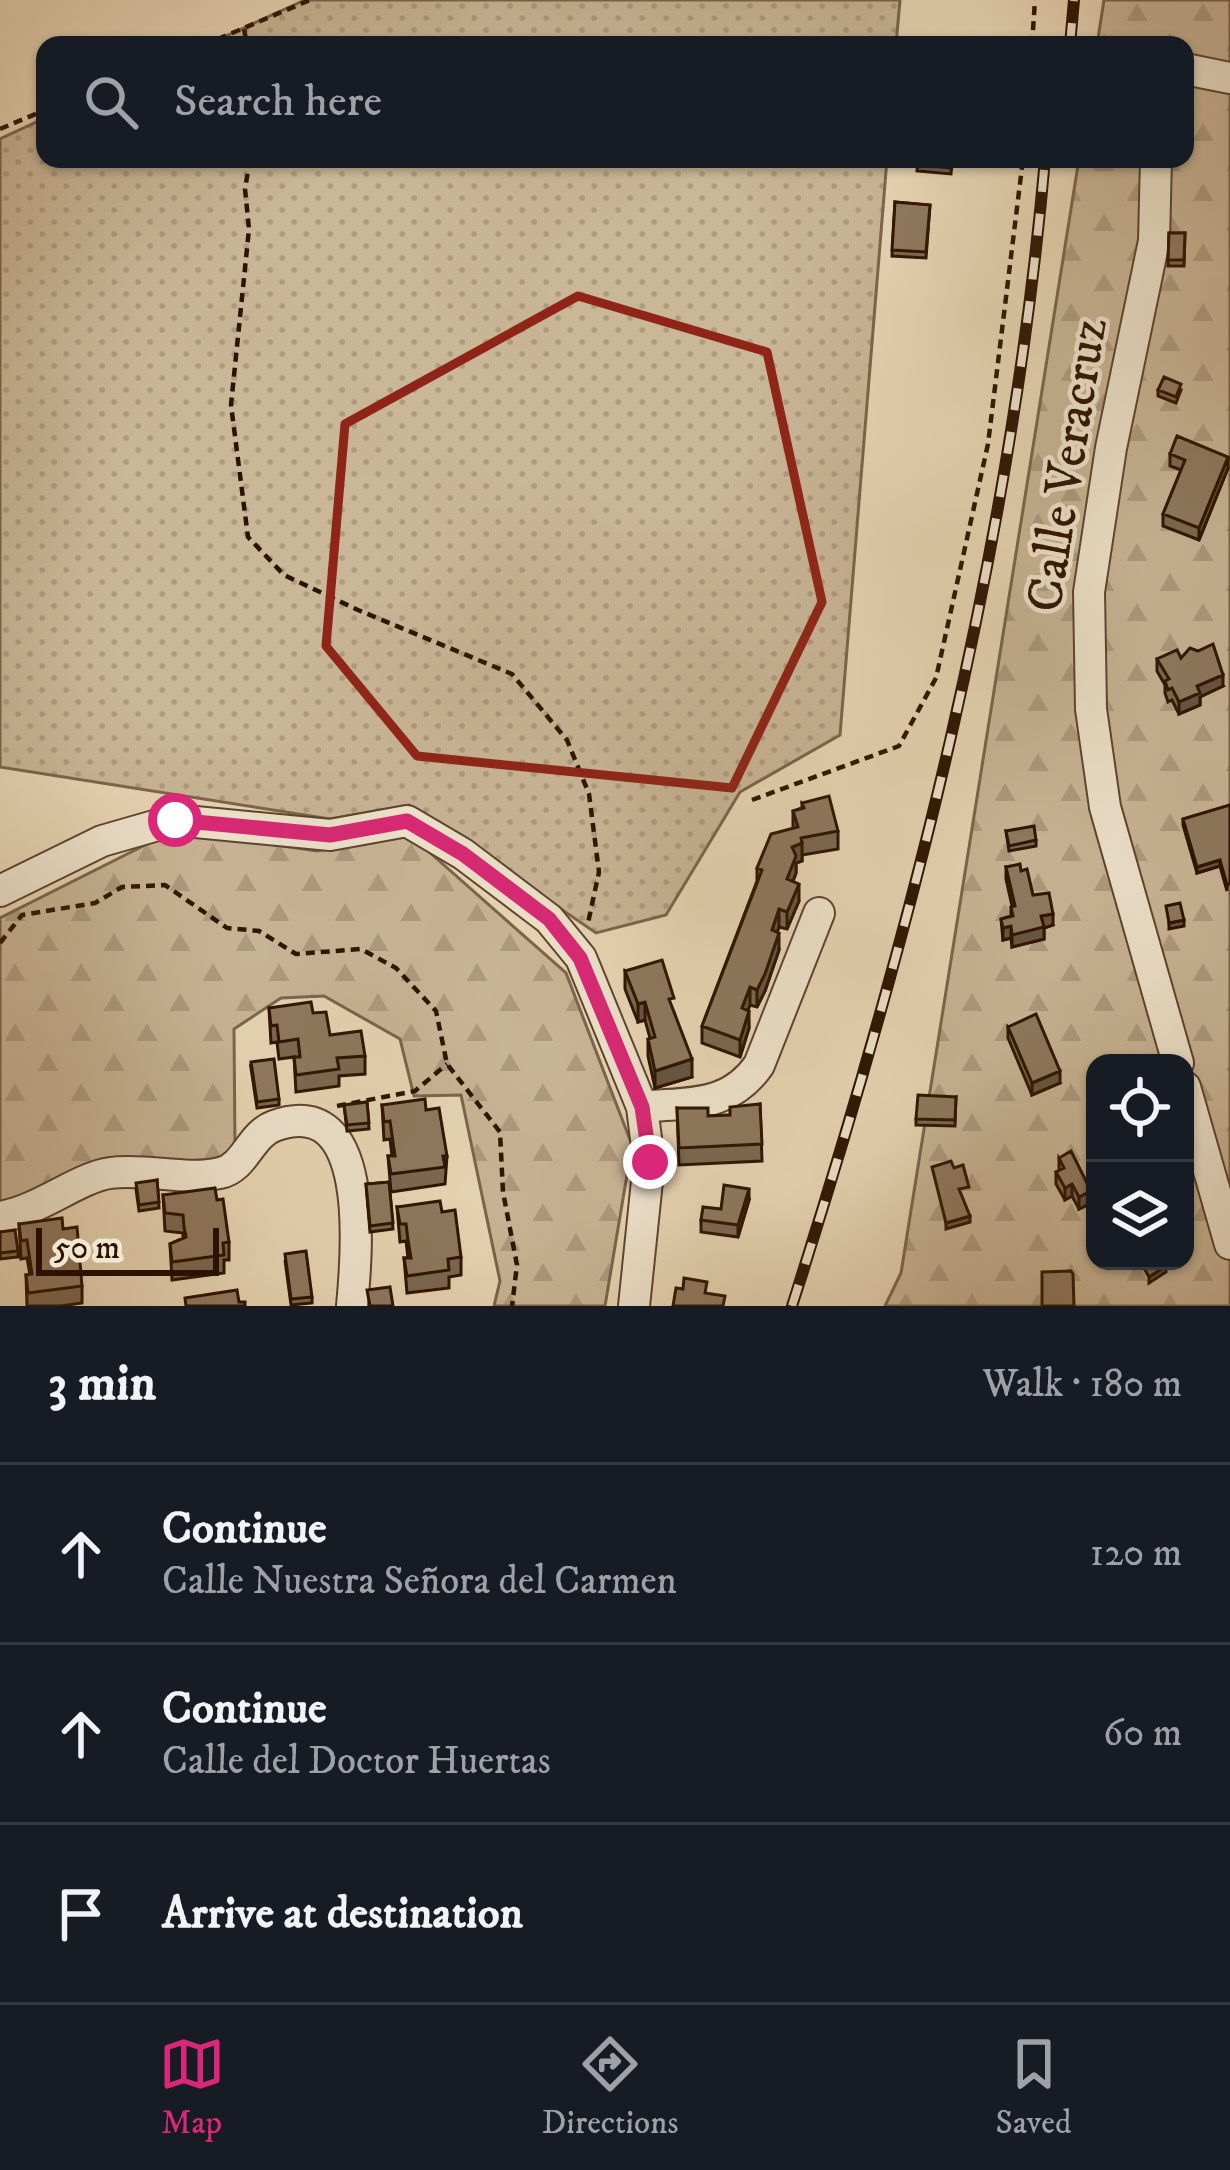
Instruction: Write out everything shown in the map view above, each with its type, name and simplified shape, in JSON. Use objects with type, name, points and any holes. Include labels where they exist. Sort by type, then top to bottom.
[{"type":"street","points":[[1194,71],[1230,78]]},
{"type":"street","name":"Calle Veracruz","points":[[1156,168],[1154,241],[1111,448],[1089,592],[1090,686],[1105,808],[1175,1054]]},
{"type":"street","points":[[0,891],[102,841],[175,820],[330,835],[407,821],[463,854],[549,919],[580,958],[642,1107],[650,1162],[634,1306]]},
{"type":"street","points":[[642,1107],[723,1098],[745,1085],[759,1065],[819,913]]},
{"type":"street","points":[[1194,1118],[1230,1244]]},
{"type":"street","points":[[0,1217],[25,1213],[107,1173],[223,1173],[240,1162],[253,1140],[269,1128],[295,1121],[316,1124],[333,1134],[351,1176],[358,1244],[352,1306]]},
{"type":"path","points":[[226,36],[310,0]]},
{"type":"path","points":[[1033,36],[1035,0]]},
{"type":"path","points":[[244,29],[245,36]]},
{"type":"path","points":[[0,129],[36,114]]},
{"type":"path","points":[[248,168],[245,189],[249,230],[231,405],[248,537],[284,575],[512,674],[567,740],[590,794],[599,872],[580,958]]},
{"type":"path","points":[[752,800],[899,746],[936,678],[988,444],[1022,168]]},
{"type":"path","points":[[0,944],[22,915],[95,903],[122,886],[165,885],[227,928],[259,931],[296,954],[361,949],[396,968],[436,1011],[447,1064],[500,1132],[503,1192],[517,1265],[512,1306]]},
{"type":"path","points":[[316,1124],[327,1108],[415,1090],[447,1064]]},
{"type":"highlighted area","points":[[578,296],[767,352],[822,602],[732,788],[417,756],[326,646],[345,424]]},
{"type":"green space","points":[[305,0],[900,0],[897,36],[226,36]]},
{"type":"green space","points":[[1104,0],[1230,0],[1230,1306],[885,1306],[901,1273],[1078,168],[1194,168],[1194,36],[1098,36]]},
{"type":"green space","points":[[36,122],[36,168],[886,168],[840,735],[740,792],[666,915],[596,933],[409,805],[330,819],[0,767],[0,139]]},
{"type":"green space","points":[[175,830],[317,851],[410,835],[566,973],[632,1145],[605,1306],[494,1306],[500,1281],[461,1095],[414,1096],[400,1039],[324,996],[281,998],[234,1029],[235,1148],[218,1161],[24,1204],[0,1201],[0,918]]},
{"type":"building","points":[[895,202],[930,205],[926,252],[892,250]]},
{"type":"building","points":[[1169,233],[1185,233],[1184,260],[1168,260]]},
{"type":"building","points":[[1164,377],[1181,384],[1176,397],[1158,390]]},
{"type":"building","points":[[1177,436],[1228,457],[1199,528],[1163,514],[1185,460],[1170,454]]},
{"type":"building","points":[[1213,644],[1223,675],[1197,686],[1200,693],[1179,702],[1172,688],[1168,690],[1165,681],[1169,679],[1157,659],[1177,650],[1181,658],[1190,648],[1198,651]]},
{"type":"building","points":[[829,796],[838,831],[801,838],[802,843],[792,847],[796,856],[787,879],[799,884],[787,912],[779,909],[772,930],[779,933],[765,974],[757,990],[750,987],[742,1008],[749,1011],[740,1040],[702,1026],[762,870],[757,868],[771,834],[798,827],[793,811],[804,808],[802,803]]},
{"type":"building","points":[[1230,805],[1227,885],[1220,860],[1197,867],[1183,819]]},
{"type":"building","points":[[1034,826],[1036,840],[1009,846],[1006,831]]},
{"type":"building","points":[[1020,864],[1021,871],[1027,869],[1033,895],[1049,893],[1053,914],[1041,916],[1044,927],[1012,935],[1011,926],[1003,928],[1001,919],[1013,916],[1011,907],[1015,906],[1006,867]]},
{"type":"building","points":[[1180,903],[1184,920],[1169,923],[1166,906]]},
{"type":"building","points":[[662,960],[674,998],[669,999],[692,1059],[655,1071],[648,1039],[655,1037],[645,1002],[638,1004],[625,971]]},
{"type":"building","points":[[311,1002],[313,1013],[326,1012],[330,1035],[361,1031],[365,1056],[337,1058],[339,1069],[296,1075],[298,1039],[279,1042],[269,1008]]},
{"type":"building","points":[[1036,1014],[1060,1071],[1032,1083],[1008,1027]]},
{"type":"building","points":[[274,1059],[279,1099],[257,1102],[251,1062]]},
{"type":"building","points":[[918,1095],[956,1097],[955,1120],[916,1119]]},
{"type":"building","points":[[425,1099],[426,1110],[439,1108],[445,1167],[391,1174],[388,1156],[395,1156],[390,1121],[384,1122],[382,1105]]},
{"type":"building","points":[[367,1102],[369,1123],[347,1125],[344,1105]]},
{"type":"building","points":[[760,1104],[762,1144],[679,1148],[677,1108],[708,1108],[708,1116],[730,1115],[730,1107]]},
{"type":"building","points":[[1071,1151],[1086,1181],[1086,1194],[1079,1197],[1072,1184],[1065,1188],[1056,1172],[1064,1168],[1059,1158]]},
{"type":"building","points":[[951,1161],[954,1168],[963,1165],[969,1187],[959,1189],[970,1216],[946,1223],[932,1167]]},
{"type":"building","points":[[157,1180],[159,1202],[139,1205],[136,1183]]},
{"type":"building","points":[[389,1182],[393,1223],[370,1226],[366,1184]]},
{"type":"building","points":[[724,1185],[749,1189],[738,1225],[701,1220],[703,1207],[721,1209]]},
{"type":"building","points":[[215,1188],[217,1200],[223,1199],[229,1242],[223,1243],[224,1255],[172,1262],[170,1244],[186,1237],[183,1215],[165,1213],[163,1195]]},
{"type":"building","points":[[440,1201],[442,1212],[455,1210],[461,1257],[448,1259],[449,1270],[407,1276],[404,1258],[411,1258],[406,1224],[400,1224],[397,1207]]},
{"type":"building","points":[[62,1218],[63,1229],[77,1227],[82,1286],[28,1293],[26,1275],[32,1274],[27,1240],[21,1241],[19,1224]]},
{"type":"building","points":[[15,1230],[18,1251],[0,1253],[0,1232]]},
{"type":"building","points":[[306,1251],[312,1297],[291,1299],[285,1254]]},
{"type":"building","points":[[1071,1271],[1074,1306],[1042,1306],[1042,1272]]},
{"type":"building","points":[[684,1278],[707,1282],[705,1293],[725,1296],[723,1306],[673,1306],[676,1288],[683,1289]]},
{"type":"building","points":[[390,1287],[393,1306],[370,1306],[367,1290]]},
{"type":"building","points":[[237,1290],[245,1306],[186,1306],[185,1298]]},
{"type":"railway","points":[[1071,36],[1074,0]]},
{"type":"railway","points":[[792,1306],[877,1025],[950,739],[1008,450],[1044,168]]},
{"type":"route","points":[[175,820],[330,835],[407,821],[463,854],[549,919],[580,958],[642,1107],[650,1162]]}]
